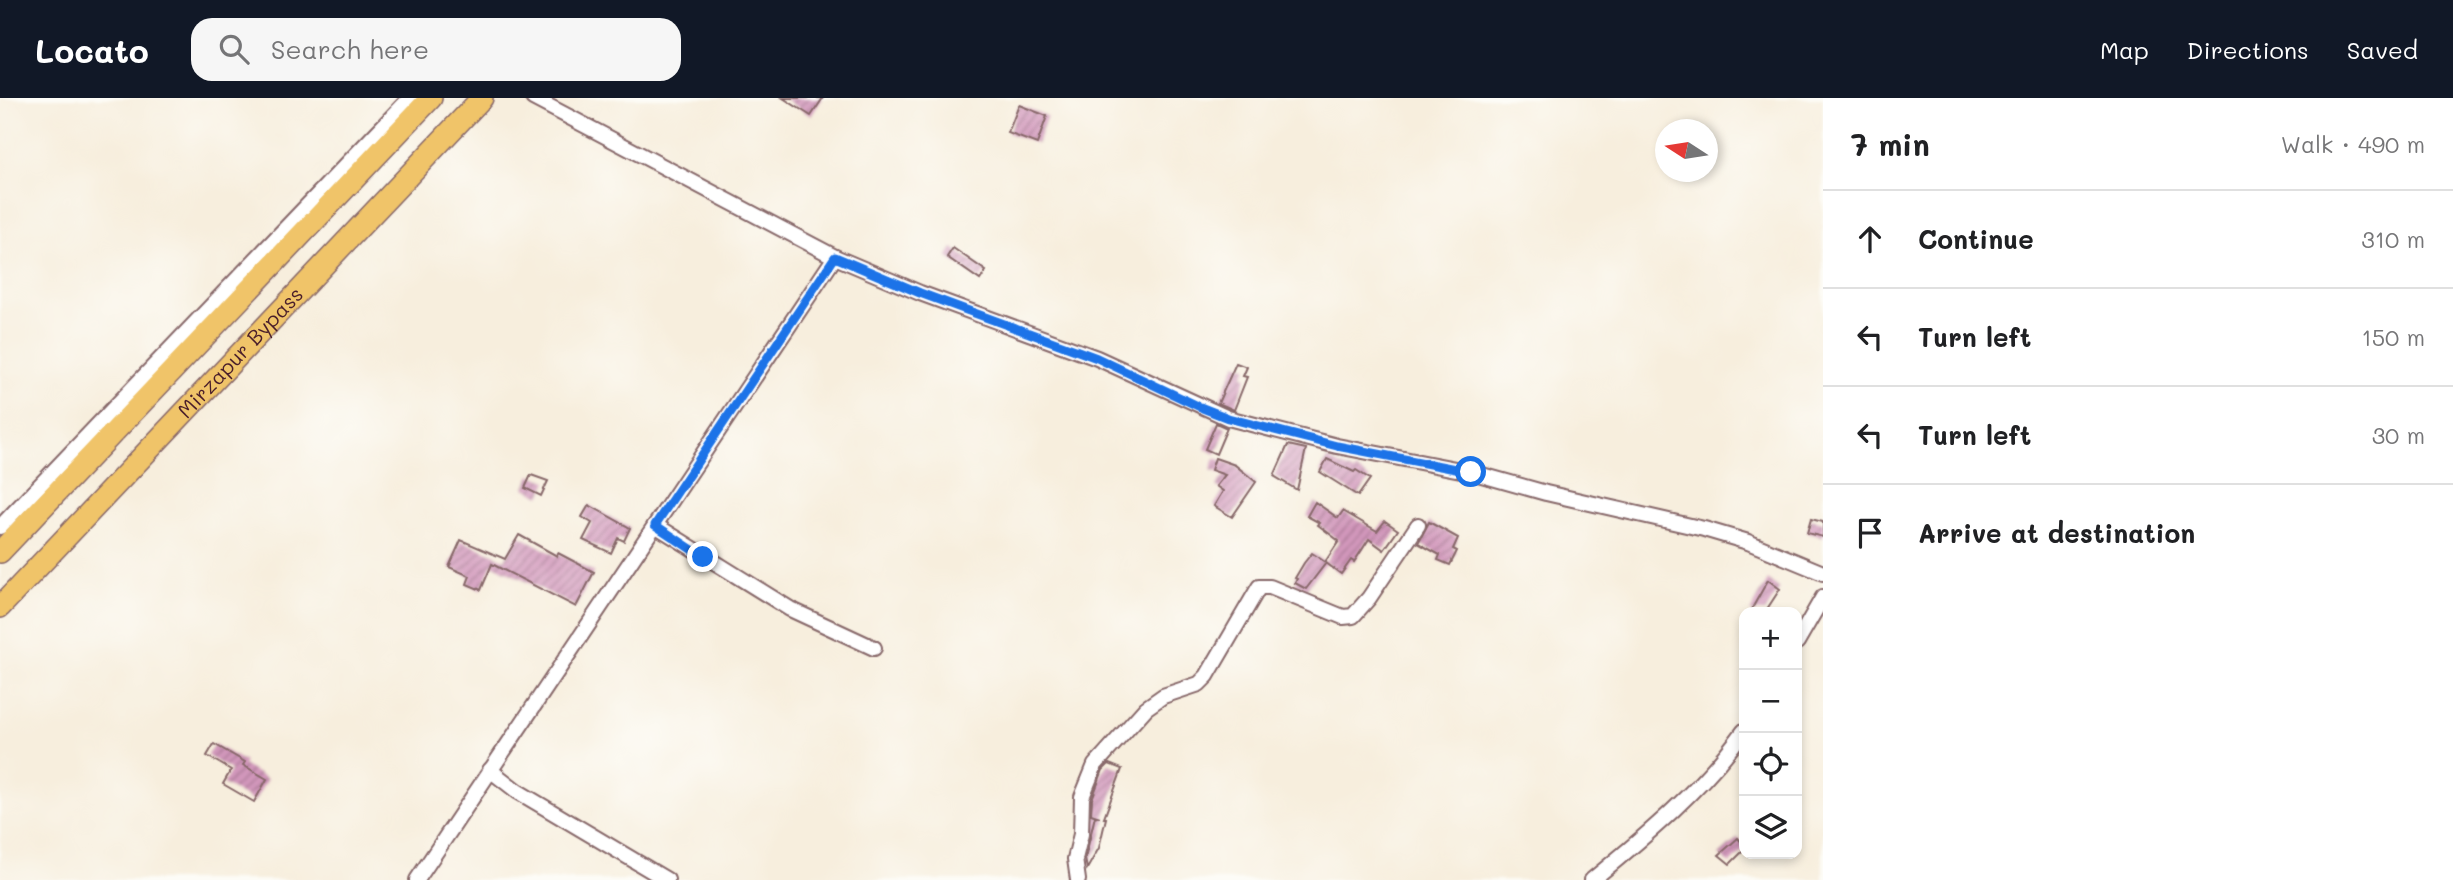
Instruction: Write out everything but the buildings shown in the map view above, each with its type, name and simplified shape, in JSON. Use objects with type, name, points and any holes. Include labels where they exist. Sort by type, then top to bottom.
[{"type":"highway","points":[[0,552],[431,98]]},
{"type":"highway","name":"Mirzapur Bypass","points":[[0,607],[482,98]]},
{"type":"street","points":[[0,527],[411,98]]},
{"type":"street","points":[[533,98],[835,257],[920,293],[1087,354],[1228,418],[1337,446],[1471,472],[1546,494],[1704,529],[1748,542],[1823,573]]},
{"type":"street","points":[[417,880],[835,257]]},
{"type":"street","points":[[655,525],[790,609],[874,648]]},
{"type":"street","points":[[1078,880],[1075,859],[1081,834],[1082,797],[1095,765],[1146,708],[1163,696],[1199,684],[1208,676],[1259,587],[1270,587],[1343,617],[1353,616],[1369,598],[1418,526]]},
{"type":"street","points":[[1802,633],[1823,597]]},
{"type":"street","points":[[1592,880],[1691,793],[1742,733]]},
{"type":"street","points":[[490,770],[517,791],[667,880]]},
{"type":"route","points":[[703,557],[655,525],[835,257],[920,293],[1056,341],[1228,418],[1337,446],[1471,472]]}]
